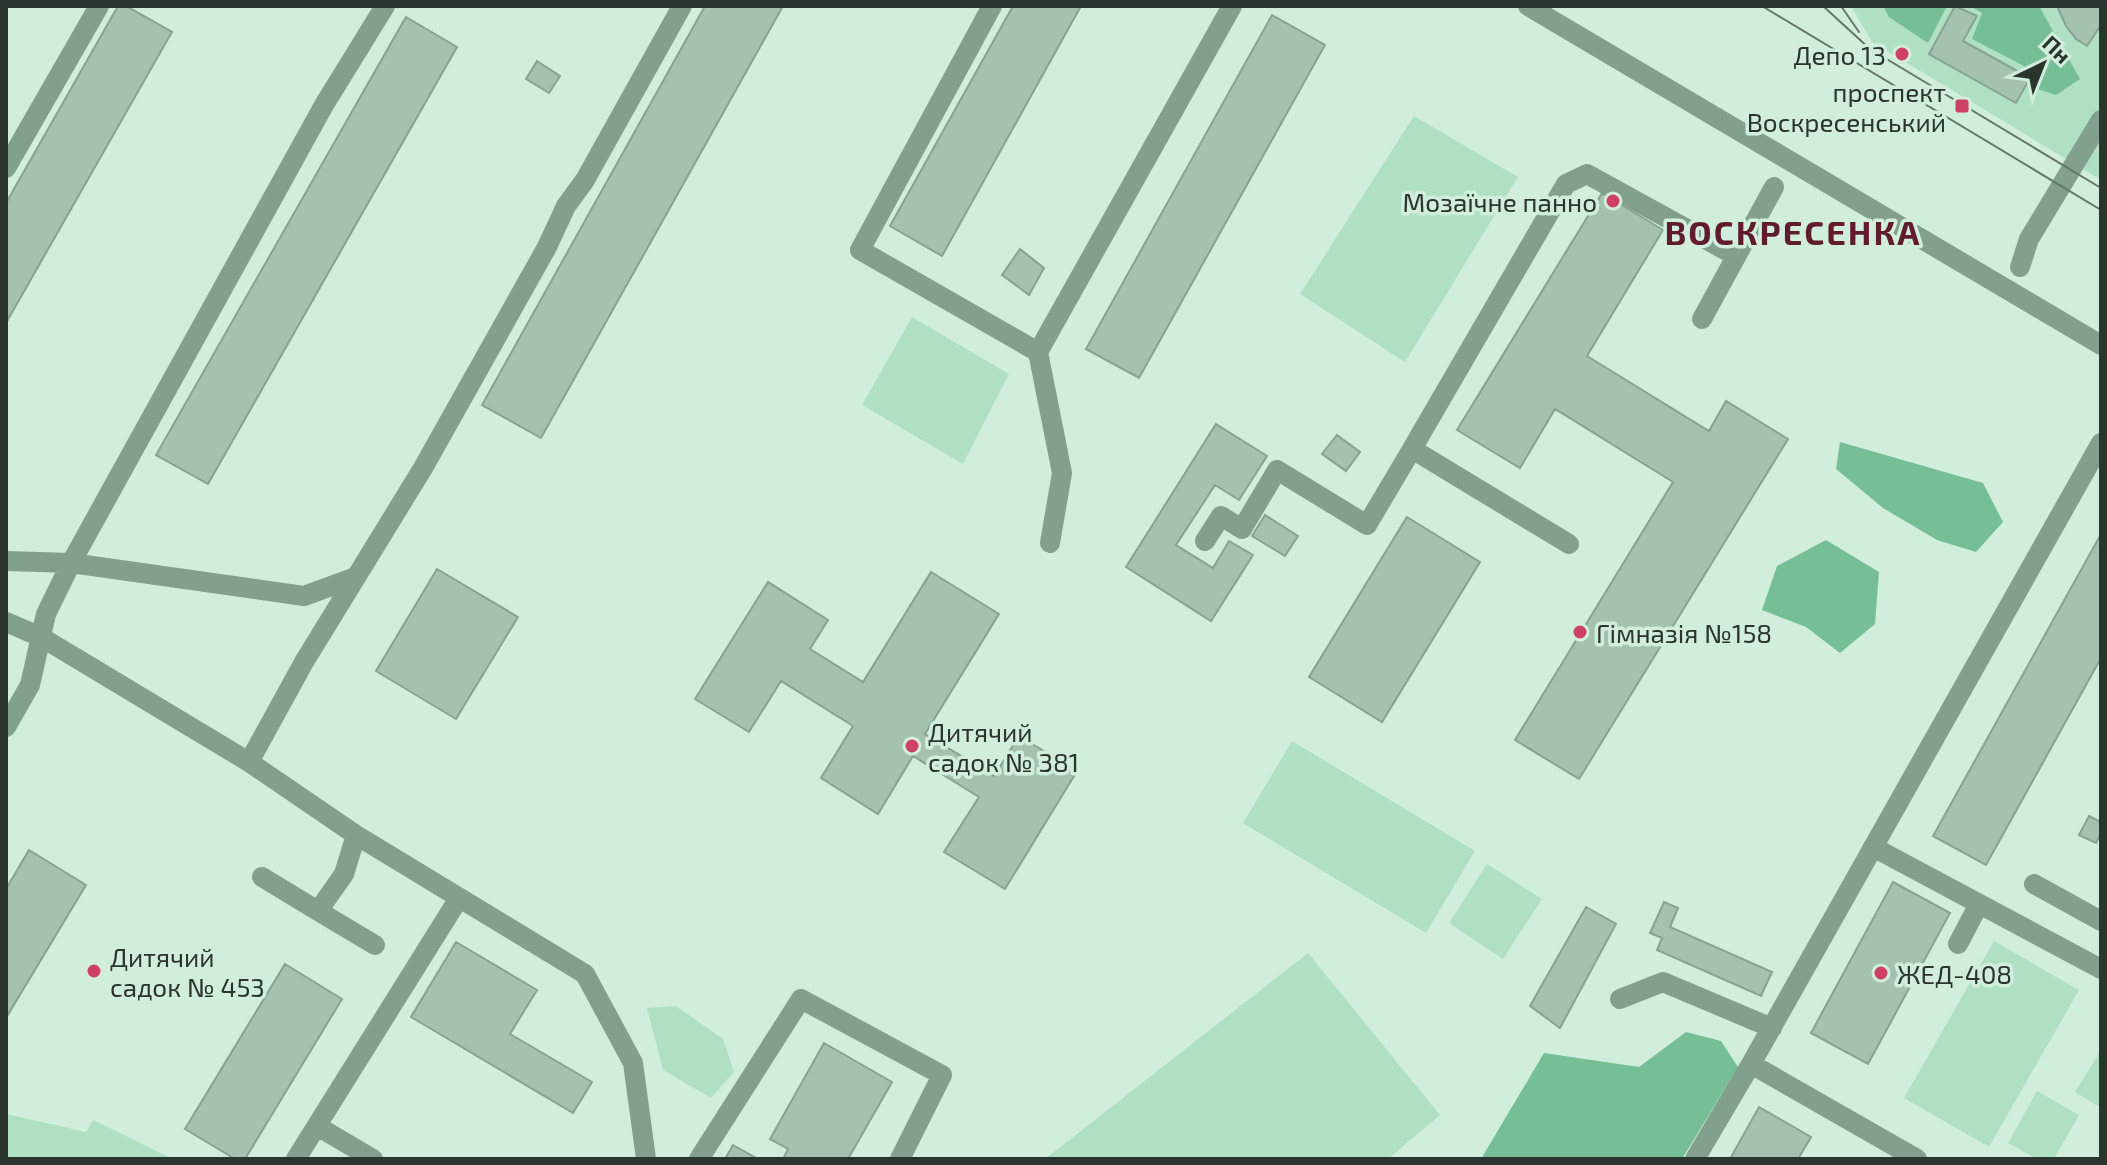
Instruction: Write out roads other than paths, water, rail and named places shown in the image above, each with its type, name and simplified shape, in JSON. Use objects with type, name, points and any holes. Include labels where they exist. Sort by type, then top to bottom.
[{"type":"street","points":[[6,168],[99,6]]},
{"type":"street","points":[[6,727],[30,685],[46,614],[71,563],[324,105],[385,6]]},
{"type":"street","points":[[249,762],[304,662],[423,468],[547,247],[566,206],[585,180],[682,6]]},
{"type":"street","points":[[992,6],[860,250],[1038,352]]},
{"type":"street","points":[[1050,543],[1062,473],[1038,352],[1232,6]]},
{"type":"street","points":[[1528,6],[2101,345]]},
{"type":"street","points":[[2020,267],[2029,239],[2101,120]]},
{"type":"street","points":[[1205,541],[1221,516],[1242,529],[1277,470],[1367,525],[1566,184],[1587,174],[1736,256]]},
{"type":"street","points":[[1702,319],[1774,187]]},
{"type":"street","points":[[1695,1159],[2101,443]]},
{"type":"street","points":[[1412,449],[1569,544]]},
{"type":"street","points":[[6,561],[71,563],[304,596],[356,577]]},
{"type":"street","points":[[6,622],[41,637],[249,762],[356,835],[585,974],[633,1063],[646,1159]]},
{"type":"street","points":[[318,911],[344,874],[356,835]]},
{"type":"street","points":[[1873,847],[2101,969]]},
{"type":"street","points":[[262,877],[375,945]]},
{"type":"street","points":[[2034,884],[2101,921]]},
{"type":"street","points":[[296,1159],[459,898]]},
{"type":"street","points":[[1958,944],[1979,904]]},
{"type":"street","points":[[1620,999],[1663,982],[1772,1028]]},
{"type":"street","points":[[699,1159],[801,999],[942,1075],[900,1159]]},
{"type":"street","points":[[1751,1064],[1917,1159]]},
{"type":"street","points":[[317,1126],[373,1159]]},
{"type":"tram line","points":[[1762,6],[2101,210]]},
{"type":"tram line","points":[[1823,6],[1870,49],[2101,188]]},
{"type":"tram line","points":[[1841,6],[1859,32]]},
{"type":"place","name":"Депо 13","points":[[1902,54]]},
{"type":"place","name":"проспект Воскресенський","points":[[1962,106]]},
{"type":"place","name":"Мозаїчне панно","points":[[1613,201]]},
{"type":"place","name":"Гімназія №158","points":[[1580,632]]},
{"type":"place","name":"Дитячий садок № 381","points":[[912,746]]},
{"type":"place","name":"Дитячий садок № 453","points":[[94,971]]},
{"type":"place","name":"ЖЕД-408","points":[[1881,973]]},
{"type":"district","name":"ВОСКРЕСЕНКА","points":[[1793,231]]}]
